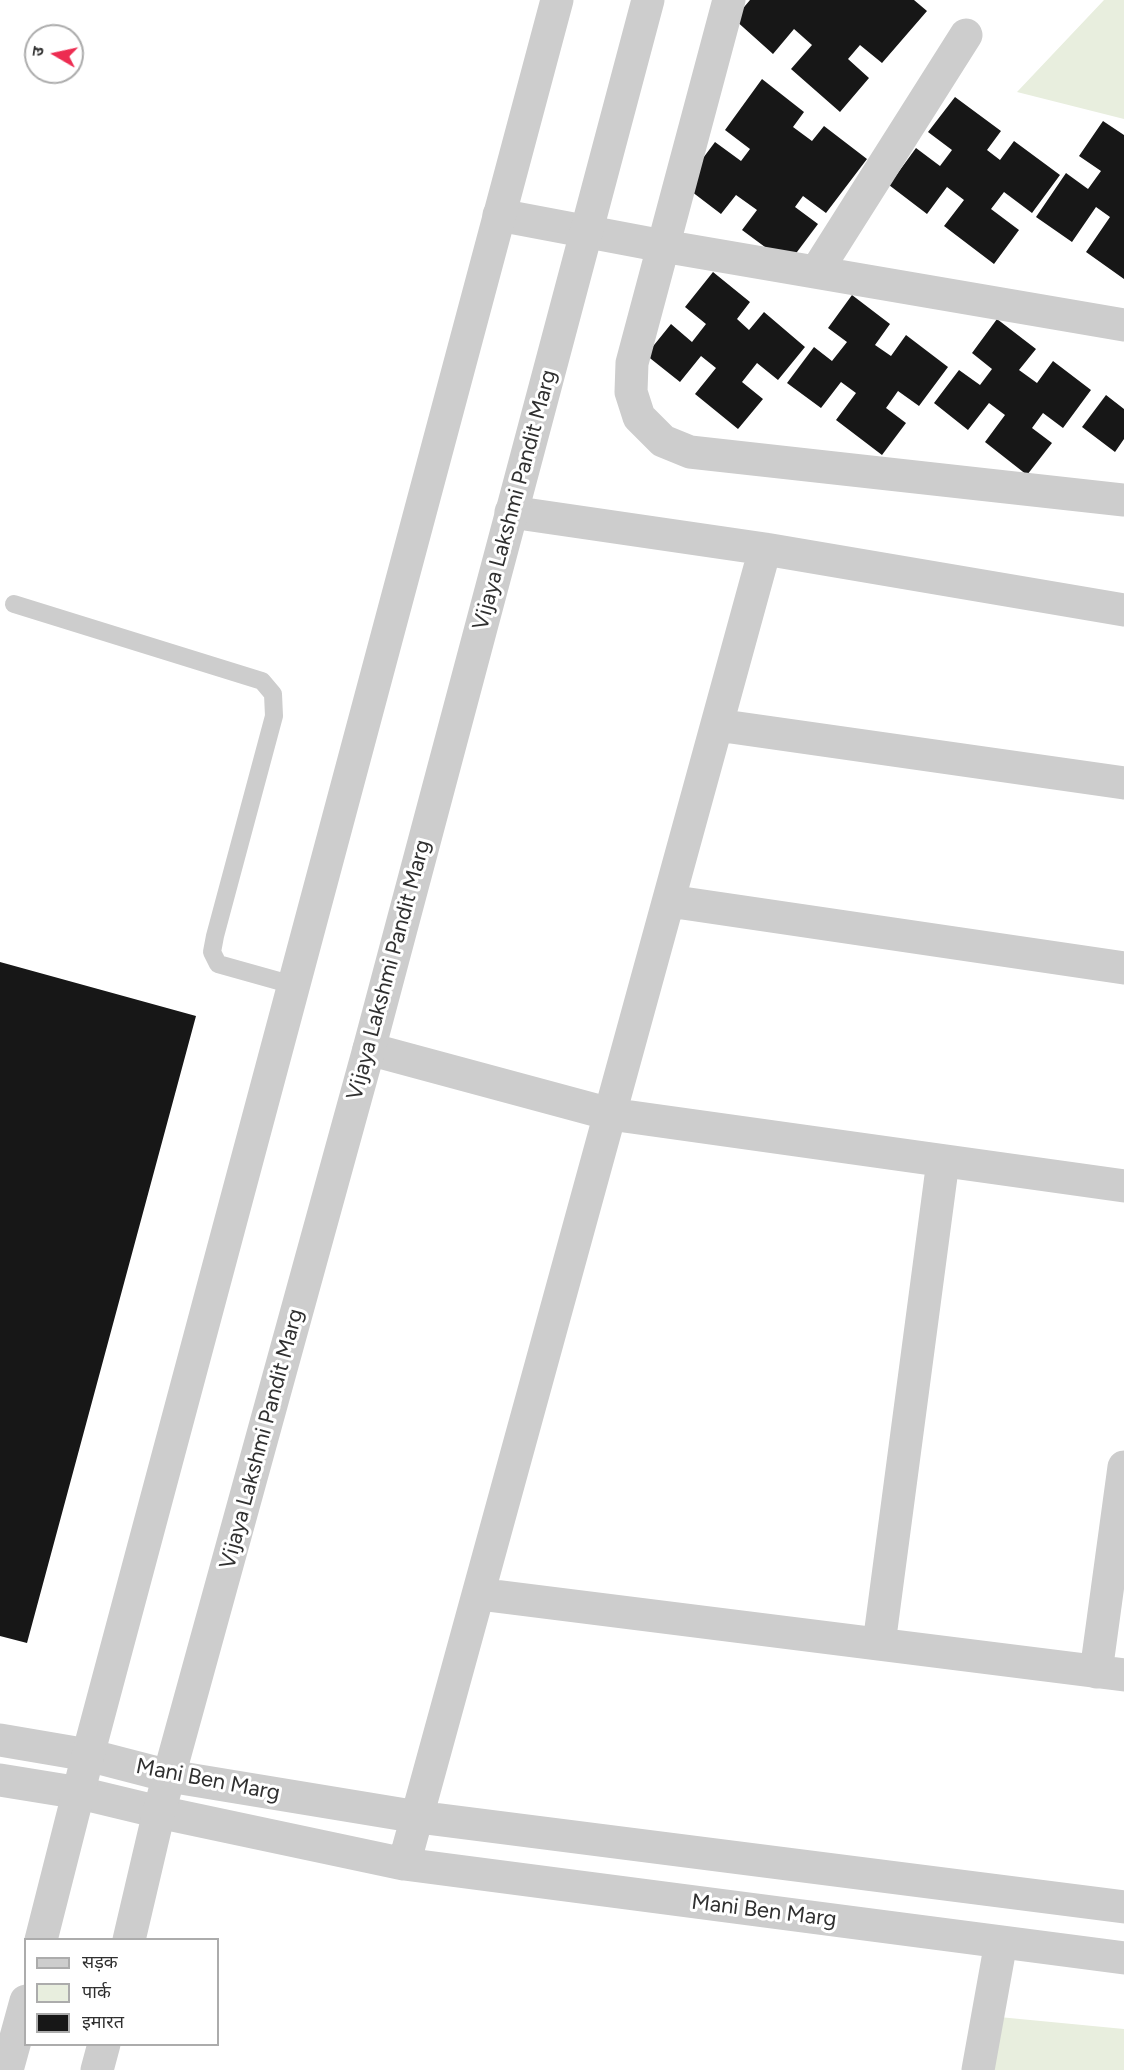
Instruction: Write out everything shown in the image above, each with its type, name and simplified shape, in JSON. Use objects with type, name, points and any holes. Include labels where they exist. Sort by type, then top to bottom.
[{"type":"street","points":[[42,1938],[88,1755],[557,0]]},
{"type":"street","name":"Vijaya Lakshmi Pandit Marg","points":[[129,1938],[159,1812],[369,1049],[648,0]]},
{"type":"street","points":[[729,0],[632,363],[631,392],[639,417],[663,441],[690,452],[1124,500]]},
{"type":"street","points":[[816,272],[966,35]]},
{"type":"street","points":[[500,215],[663,246],[1124,325]]},
{"type":"street","points":[[511,512],[765,549],[1124,610]]},
{"type":"street","points":[[404,1864],[765,549]]},
{"type":"street","points":[[717,725],[1124,783]]},
{"type":"street","points":[[669,901],[1124,968]]},
{"type":"street","points":[[369,1049],[610,1114],[1124,1186]]},
{"type":"street","points":[[879,1644],[944,1161]]},
{"type":"street","points":[[479,1594],[1110,1674],[1124,1467]]},
{"type":"street","name":"Mani Ben Marg","points":[[0,1740],[88,1755],[170,1776],[418,1817],[1124,1906]]},
{"type":"street","name":"Mani Ben Marg","points":[[0,1780],[80,1793],[404,1864],[1124,1958]]},
{"type":"street","points":[[978,2070],[1001,1942]]},
{"type":"street","points":[[7,2070],[24,2008]]},
{"type":"street","points":[[97,2070],[103,2046]]},
{"type":"lane","points":[[14,604],[262,681],[273,694],[274,716],[212,952],[218,964],[293,985]]},
{"type":"green space","points":[[1104,0],[1124,0],[1124,119],[1017,92]]},
{"type":"green space","points":[[999,2017],[1124,2029],[1124,2070],[990,2070]]},
{"type":"building","points":[[750,0],[914,0],[927,11],[882,63],[860,45],[848,59],[869,78],[840,112],[791,69],[812,45],[794,29],[773,54],[734,19]]},
{"type":"building","points":[[762,79],[804,112],[793,127],[812,141],[824,126],[867,159],[826,213],[803,196],[795,207],[818,224],[788,264],[742,230],[757,210],[736,195],[721,214],[683,185],[715,142],[741,161],[750,149],[725,130]]},
{"type":"building","points":[[955,97],[1001,131],[987,150],[1000,160],[1014,141],[1060,175],[1032,213],[1004,192],[991,209],[1019,230],[994,264],[944,226],[964,200],[947,187],[927,214],[889,185],[916,148],[940,166],[952,150],[928,132]]},
{"type":"building","points":[[1103,121],[1124,135],[1124,279],[1086,252],[1110,217],[1096,207],[1072,242],[1036,217],[1066,173],[1088,189],[1101,171],[1079,156]]},
{"type":"building","points":[[713,272],[750,302],[737,319],[749,330],[764,312],[805,347],[778,380],[757,363],[742,382],[763,399],[738,429],[695,394],[716,368],[701,356],[680,382],[646,355],[671,324],[692,342],[706,324],[685,307]]},
{"type":"building","points":[[852,295],[890,324],[875,345],[891,356],[906,335],[948,367],[919,406],[898,391],[886,408],[906,423],[882,455],[836,420],[856,393],[841,382],[821,408],[787,383],[814,347],[832,361],[847,342],[828,328]]},
{"type":"building","points":[[997,319],[1036,349],[1019,370],[1037,383],[1053,361],[1091,390],[1063,428],[1043,413],[1032,428],[1052,443],[1027,475],[985,442],[1005,415],[989,403],[968,430],[934,403],[959,370],[980,385],[992,369],[972,353]]},
{"type":"building","points":[[1106,395],[1124,409],[1124,439],[1115,452],[1082,427]]},
{"type":"building","points":[[0,962],[196,1016],[27,1643],[0,1636]]}]
